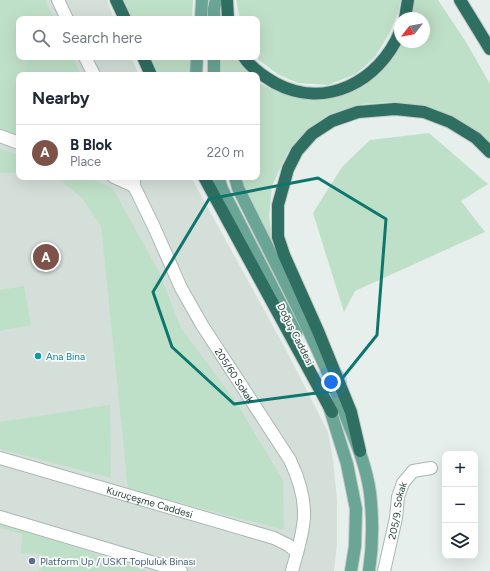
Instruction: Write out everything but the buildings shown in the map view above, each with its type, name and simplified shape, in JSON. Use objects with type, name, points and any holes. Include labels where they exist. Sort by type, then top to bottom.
[{"type":"highway","points":[[116,0],[124,16]]},
{"type":"highway","points":[[227,0],[228,16]]},
{"type":"highway","points":[[406,12],[408,0]]},
{"type":"highway","points":[[460,0],[490,49]]},
{"type":"highway","points":[[260,73],[281,86],[299,92],[319,94],[336,92],[351,86],[368,76],[384,59],[394,44]]},
{"type":"highway","points":[[144,60],[150,72]]},
{"type":"highway","points":[[246,60],[259,72]]},
{"type":"highway","points":[[360,451],[351,412],[318,331],[284,255],[278,237],[278,205],[288,169],[297,152],[312,134],[332,121],[358,112],[395,109],[424,112],[450,122],[476,138],[490,152]]},
{"type":"highway","points":[[206,180],[332,412]]},
{"type":"main road","points":[[201,16],[202,0]]},
{"type":"main road","points":[[214,16],[216,0]]},
{"type":"main road","points":[[196,72],[197,60]]},
{"type":"main road","points":[[214,60],[214,72]]},
{"type":"main road","name":"Doğuş Caddesi","points":[[219,180],[222,189],[313,368],[332,412],[347,464],[356,509],[355,546],[351,571]]},
{"type":"main road","name":"Doğuş Caddesi","points":[[236,180],[238,188],[328,372],[360,451],[370,492],[372,554],[369,571]]},
{"type":"street","points":[[58,0],[66,16]]},
{"type":"street","points":[[86,60],[92,72]]},
{"type":"street","points":[[0,136],[16,142]]},
{"type":"street","name":"205/60 Sokak","points":[[134,181],[181,288],[202,325],[290,460],[299,478],[304,503],[303,526],[292,571]]},
{"type":"street","name":"Kuruçeşme Caddesi","points":[[0,458],[274,538],[288,545],[297,552]]},
{"type":"street","name":"205/9. Sokak","points":[[384,571],[396,518],[398,497],[403,483],[413,471],[431,468]]},
{"type":"street","points":[[0,517],[181,571]]},
{"type":"highlighted area","points":[[318,178],[386,219],[377,335],[332,391],[234,404],[172,347],[153,292],[209,199]]},
{"type":"shaded area","points":[[0,0],[107,0],[113,16],[16,16],[16,60],[132,60],[138,72],[16,72],[16,180],[193,180],[285,348],[328,432],[333,459],[337,500],[337,544],[334,571],[0,571]]},
{"type":"green space","points":[[0,0],[45,0],[53,16],[16,16],[16,60],[74,60],[80,72],[16,72],[16,135],[0,130]]},
{"type":"green space","points":[[120,0],[193,0],[192,16],[128,16]]},
{"type":"green space","points":[[236,0],[401,0],[398,12],[394,12],[394,22],[389,34],[375,57],[356,74],[328,85],[298,83],[279,75],[259,60],[260,16],[239,16]]},
{"type":"green space","points":[[411,0],[438,0],[466,42],[490,84],[490,145],[428,108],[393,102],[363,104],[329,115],[316,124],[288,152],[272,186],[269,216],[274,251],[241,180],[260,180],[260,83],[279,93],[307,98],[339,95],[394,47],[430,48],[430,12],[408,12]]},
{"type":"green space","points":[[148,60],[191,60],[191,72],[154,72]]},
{"type":"green space","points":[[218,60],[240,60],[250,72],[219,72]]},
{"type":"green space","points":[[429,133],[488,184],[461,201],[485,232],[355,291],[344,312],[313,213],[342,167],[370,140]]},
{"type":"green space","points":[[0,149],[16,154],[16,173],[0,173]]},
{"type":"green space","points":[[61,180],[94,180],[113,189],[158,270],[181,328],[234,399],[283,480],[284,530],[128,489],[101,226],[82,198]]},
{"type":"green space","points":[[24,286],[31,325],[0,331],[0,290]]},
{"type":"green space","points":[[110,405],[111,478],[0,449],[0,422]]},
{"type":"green space","points":[[0,522],[147,571],[38,571],[42,568],[42,554],[21,553],[22,534],[0,528]]},
{"type":"place","name":"B Blok","points":[[46,257]]},
{"type":"place","name":"Ana Bina","points":[[38,356]]},
{"type":"place","name":"Platform Up / USKT Topluluk Binası","points":[[32,561]]}]
